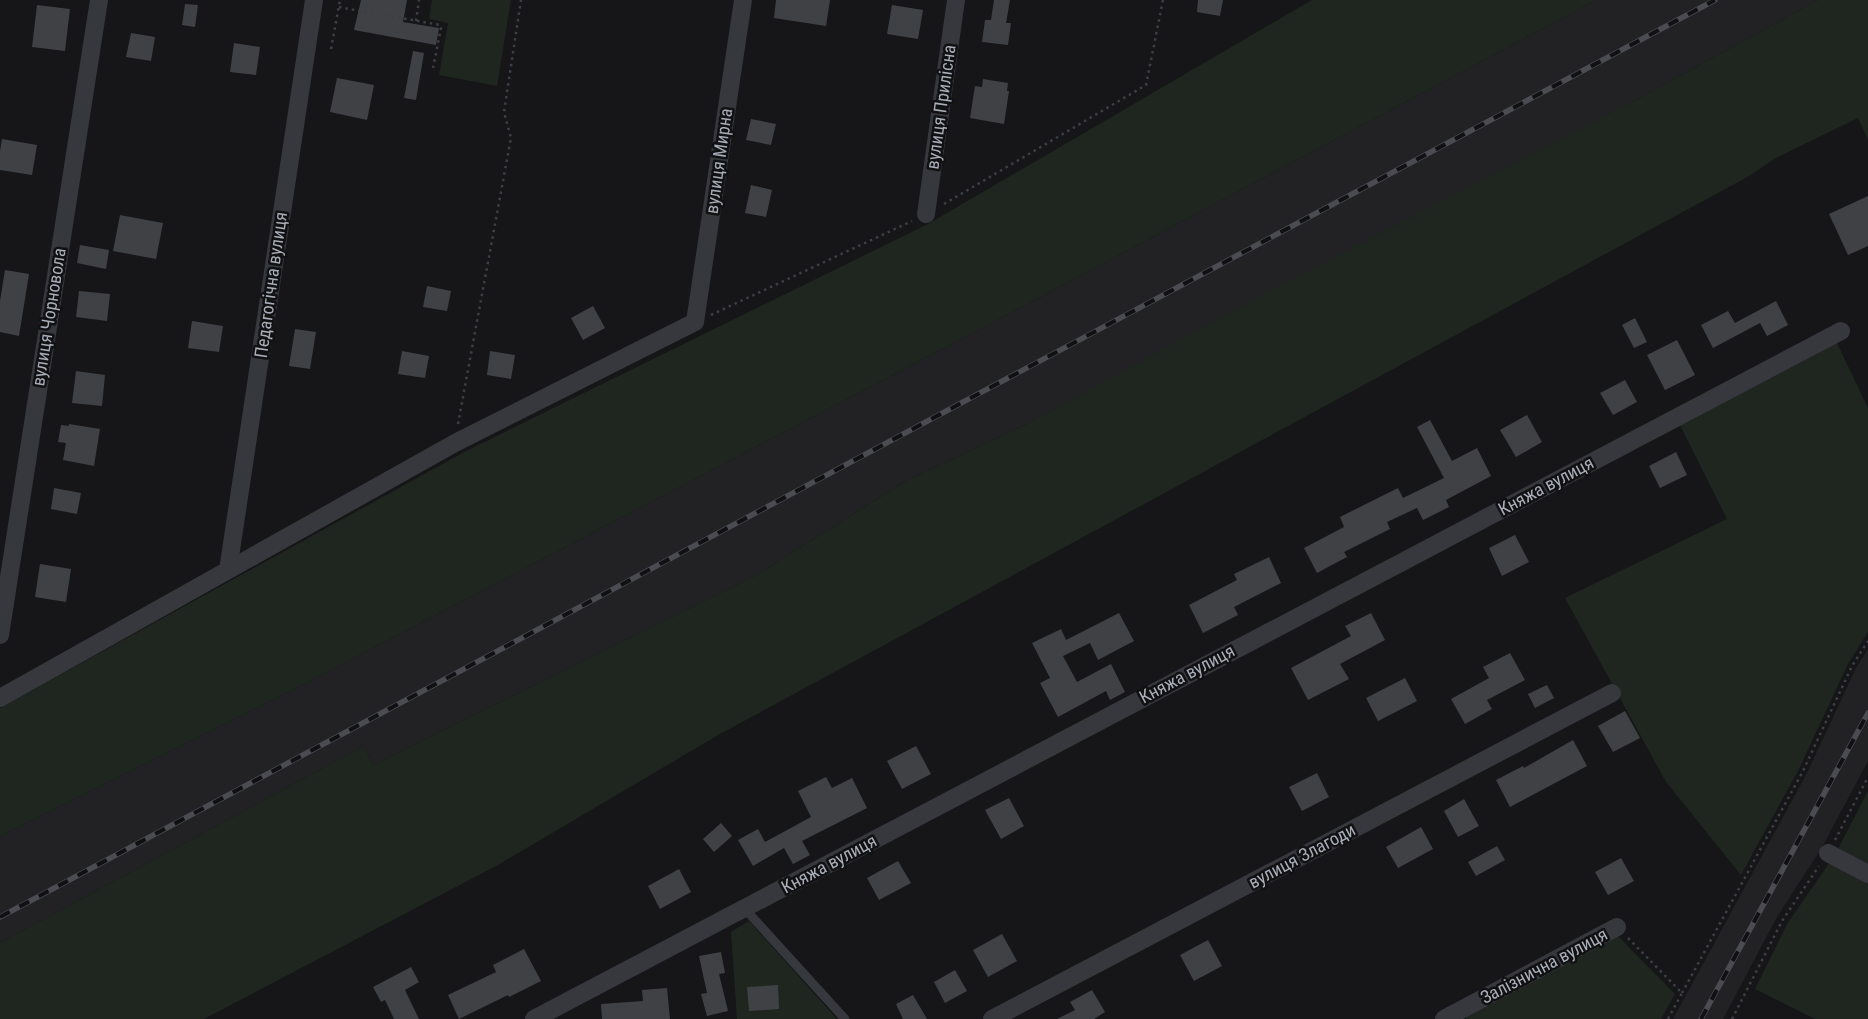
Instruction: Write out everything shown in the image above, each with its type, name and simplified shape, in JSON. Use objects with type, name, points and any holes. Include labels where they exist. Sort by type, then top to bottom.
[{"type":"street","name":"вулиця Чорновола","points":[[0,635],[99,0]]},
{"type":"street","name":"Педагогічна вулиця","points":[[228,570],[314,0]]},
{"type":"street","name":"вулиця Мирна","points":[[455,443],[696,322],[743,0]]},
{"type":"street","name":"вулиця Прилісна","points":[[926,214],[956,0]]},
{"type":"street","name":"Княжа вулиця","points":[[534,1019],[1841,331]]},
{"type":"street","points":[[0,698],[455,443]]},
{"type":"street","name":"вулиця Злагоди","points":[[992,1019],[1612,693]]},
{"type":"street","points":[[1828,853],[1868,874]]},
{"type":"street","name":"Залізнична вулиця","points":[[1453,1017],[1617,927]]},
{"type":"lane","points":[[745,909],[845,1019]]},
{"type":"path","points":[[331,49],[340,0]]},
{"type":"path","points":[[416,21],[419,0]]},
{"type":"path","points":[[455,443],[510,138],[504,112],[521,0]]},
{"type":"path","points":[[1146,85],[1162,0]]},
{"type":"path","points":[[339,7],[376,14]]},
{"type":"path","points":[[384,16],[440,25],[433,68]]},
{"type":"path","points":[[1668,1019],[1803,771],[1852,666],[1868,641]]},
{"type":"path","points":[[1732,1019],[1782,921],[1828,853],[1868,777]]},
{"type":"path","points":[[1617,927],[1682,993]]},
{"type":"shaded area","points":[[432,0],[511,0],[497,86],[439,75],[448,23],[429,19]]},
{"type":"shaded area","points":[[1312,0],[1596,0],[984,327],[308,682],[0,836],[0,708],[466,451],[928,224]]},
{"type":"shaded area","points":[[1596,0],[1818,0],[1647,94],[1029,423],[906,481],[755,576],[373,765],[364,746],[0,943],[0,836],[308,682],[984,327]]},
{"type":"shaded area","points":[[1818,0],[1868,0],[1868,140],[1858,118],[1774,159],[1751,175],[720,734],[496,866],[204,1019],[0,1019],[0,943],[364,746],[373,765],[755,576],[906,481],[1029,423],[1251,301],[1647,94]]},
{"type":"shaded area","points":[[1837,343],[1868,408],[1868,632],[1848,664],[1799,769],[1741,875],[1666,782],[1565,598],[1727,519],[1680,425]]},
{"type":"shaded area","points":[[1868,649],[1868,761],[1821,849],[1777,917],[1723,1019],[1673,1019],[1807,773],[1856,668]]},
{"type":"shaded area","points":[[1868,791],[1868,864],[1838,849]]},
{"type":"shaded area","points":[[1830,862],[1868,881],[1868,1019],[1815,1019],[1755,989],[1787,924]]},
{"type":"shaded area","points":[[749,921],[837,1019],[737,1019],[731,932]]},
{"type":"shaded area","points":[[1617,935],[1675,994],[1661,1019],[1466,1019],[1465,1016]]},
{"type":"building","points":[[361,0],[407,0],[403,22],[439,28],[436,45],[354,30]]},
{"type":"building","points":[[776,0],[830,0],[826,26],[774,18]]},
{"type":"building","points":[[994,0],[1010,0],[1006,23],[1011,23],[1008,45],[982,42],[985,20],[991,20]]},
{"type":"building","points":[[1198,0],[1223,0],[1220,16],[1197,12]]},
{"type":"building","points":[[185,4],[198,5],[195,27],[182,25]]},
{"type":"building","points":[[37,5],[70,9],[65,51],[32,47]]},
{"type":"building","points":[[892,5],[923,10],[918,39],[887,34]]},
{"type":"building","points":[[131,33],[155,37],[151,61],[126,57]]},
{"type":"building","points":[[234,43],[260,47],[256,75],[230,72]]},
{"type":"building","points":[[413,51],[424,53],[416,100],[404,98]]},
{"type":"building","points":[[337,78],[374,85],[367,120],[330,112]]},
{"type":"building","points":[[983,79],[1008,83],[1007,91],[1009,91],[1004,124],[970,118],[975,86],[982,87]]},
{"type":"building","points":[[751,119],[776,124],[771,145],[746,140]]},
{"type":"building","points":[[2,139],[37,145],[32,175],[0,170]]},
{"type":"building","points":[[751,185],[772,190],[766,217],[745,213]]},
{"type":"building","points":[[1868,196],[1868,246],[1848,255],[1829,214]]},
{"type":"building","points":[[120,215],[163,223],[156,259],[113,251]]},
{"type":"building","points":[[80,245],[109,250],[106,269],[77,263]]},
{"type":"building","points":[[5,270],[29,274],[19,336],[0,332],[0,301]]},
{"type":"building","points":[[427,286],[451,291],[447,311],[423,307]]},
{"type":"building","points":[[79,291],[110,294],[107,321],[76,317]]},
{"type":"building","points":[[1776,301],[1788,325],[1767,336],[1760,323],[1713,348],[1701,325],[1728,311],[1735,323]]},
{"type":"building","points":[[593,306],[605,328],[583,340],[571,318]]},
{"type":"building","points":[[1635,318],[1647,342],[1634,348],[1622,325]]},
{"type":"building","points":[[192,321],[223,326],[219,352],[188,348]]},
{"type":"building","points":[[295,329],[316,332],[310,369],[289,366]]},
{"type":"building","points":[[1677,340],[1695,375],[1665,390],[1647,355]]},
{"type":"building","points":[[402,351],[429,356],[425,378],[398,374]]},
{"type":"building","points":[[490,351],[515,355],[511,379],[487,375]]},
{"type":"building","points":[[76,371],[105,375],[102,406],[72,403]]},
{"type":"building","points":[[1625,380],[1637,402],[1613,415],[1600,393]]},
{"type":"building","points":[[1527,415],[1542,442],[1516,457],[1500,430]]},
{"type":"building","points":[[1430,420],[1452,461],[1477,448],[1491,476],[1446,500],[1449,507],[1423,520],[1417,508],[1387,522],[1390,529],[1344,552],[1347,557],[1317,573],[1304,548],[1344,527],[1340,517],[1398,488],[1403,498],[1444,478],[1417,427]]},
{"type":"building","points":[[69,424],[100,429],[94,466],[63,460],[66,443],[58,442],[61,425],[69,426]]},
{"type":"building","points":[[1676,452],[1687,475],[1660,488],[1649,466]]},
{"type":"building","points":[[54,488],[81,493],[77,514],[51,509]]},
{"type":"building","points":[[1515,535],[1529,562],[1502,576],[1489,548]]},
{"type":"building","points":[[1269,557],[1281,583],[1234,607],[1238,615],[1203,633],[1189,605],[1237,580],[1234,574]]},
{"type":"building","points":[[40,564],[71,569],[66,602],[35,597]]},
{"type":"building","points":[[1119,613],[1134,641],[1098,660],[1090,643],[1063,656],[1077,682],[1111,664],[1125,692],[1110,700],[1106,691],[1058,717],[1040,683],[1050,678],[1032,643],[1061,629],[1066,640]]},
{"type":"building","points":[[1371,613],[1385,640],[1340,664],[1349,679],[1308,700],[1291,668],[1351,636],[1345,626]]},
{"type":"building","points":[[1510,653],[1525,680],[1487,700],[1492,709],[1465,724],[1451,699],[1489,678],[1483,667]]},
{"type":"building","points":[[1405,678],[1417,701],[1378,721],[1366,698]]},
{"type":"building","points":[[1547,685],[1554,698],[1535,708],[1528,694]]},
{"type":"building","points":[[1625,711],[1640,738],[1613,752],[1598,726]]},
{"type":"building","points":[[1573,740],[1587,766],[1510,807],[1496,780],[1523,766],[1524,768]]},
{"type":"building","points":[[916,746],[931,774],[902,789],[887,761]]},
{"type":"building","points":[[1317,773],[1329,797],[1302,811],[1289,787]]},
{"type":"building","points":[[826,777],[832,788],[852,778],[867,808],[802,841],[810,855],[793,864],[784,848],[753,866],[738,840],[758,829],[765,842],[811,817],[798,791]]},
{"type":"building","points":[[1009,798],[1024,826],[1001,839],[985,810]]},
{"type":"building","points":[[1464,799],[1479,826],[1458,837],[1444,811]]},
{"type":"building","points":[[721,823],[732,836],[714,852],[703,839]]},
{"type":"building","points":[[1421,827],[1433,849],[1398,868],[1386,847]]},
{"type":"building","points":[[1497,846],[1505,860],[1476,876],[1468,862]]},
{"type":"building","points":[[1621,858],[1634,881],[1608,895],[1595,872]]},
{"type":"building","points":[[898,861],[911,883],[879,900],[867,878]]},
{"type":"building","points":[[679,869],[691,892],[660,909],[648,886]]},
{"type":"building","points":[[1002,934],[1017,961],[988,977],[973,950]]},
{"type":"building","points":[[1208,940],[1222,966],[1194,981],[1180,955]]},
{"type":"building","points":[[524,949],[541,981],[459,1019],[448,995],[496,972],[493,965]]},
{"type":"building","points":[[721,952],[725,973],[719,974],[728,1011],[707,1016],[701,994],[707,993],[699,956]]},
{"type":"building","points":[[411,967],[419,982],[405,990],[419,1019],[394,1019],[385,1000],[381,1002],[373,987]]},
{"type":"building","points":[[955,970],[967,991],[945,1003],[934,982]]},
{"type":"building","points":[[778,985],[779,1009],[749,1011],[747,987]]},
{"type":"building","points":[[667,988],[670,1019],[602,1019],[601,1004],[643,1001],[642,990]]},
{"type":"building","points":[[1092,990],[1105,1012],[1094,1019],[1057,1019],[1075,1010],[1070,1002]]},
{"type":"building","points":[[913,995],[927,1019],[903,1019],[896,1004]]},
{"type":"railway","points":[[0,917],[1715,0]]},
{"type":"railway","points":[[1701,1019],[1868,713]]}]
